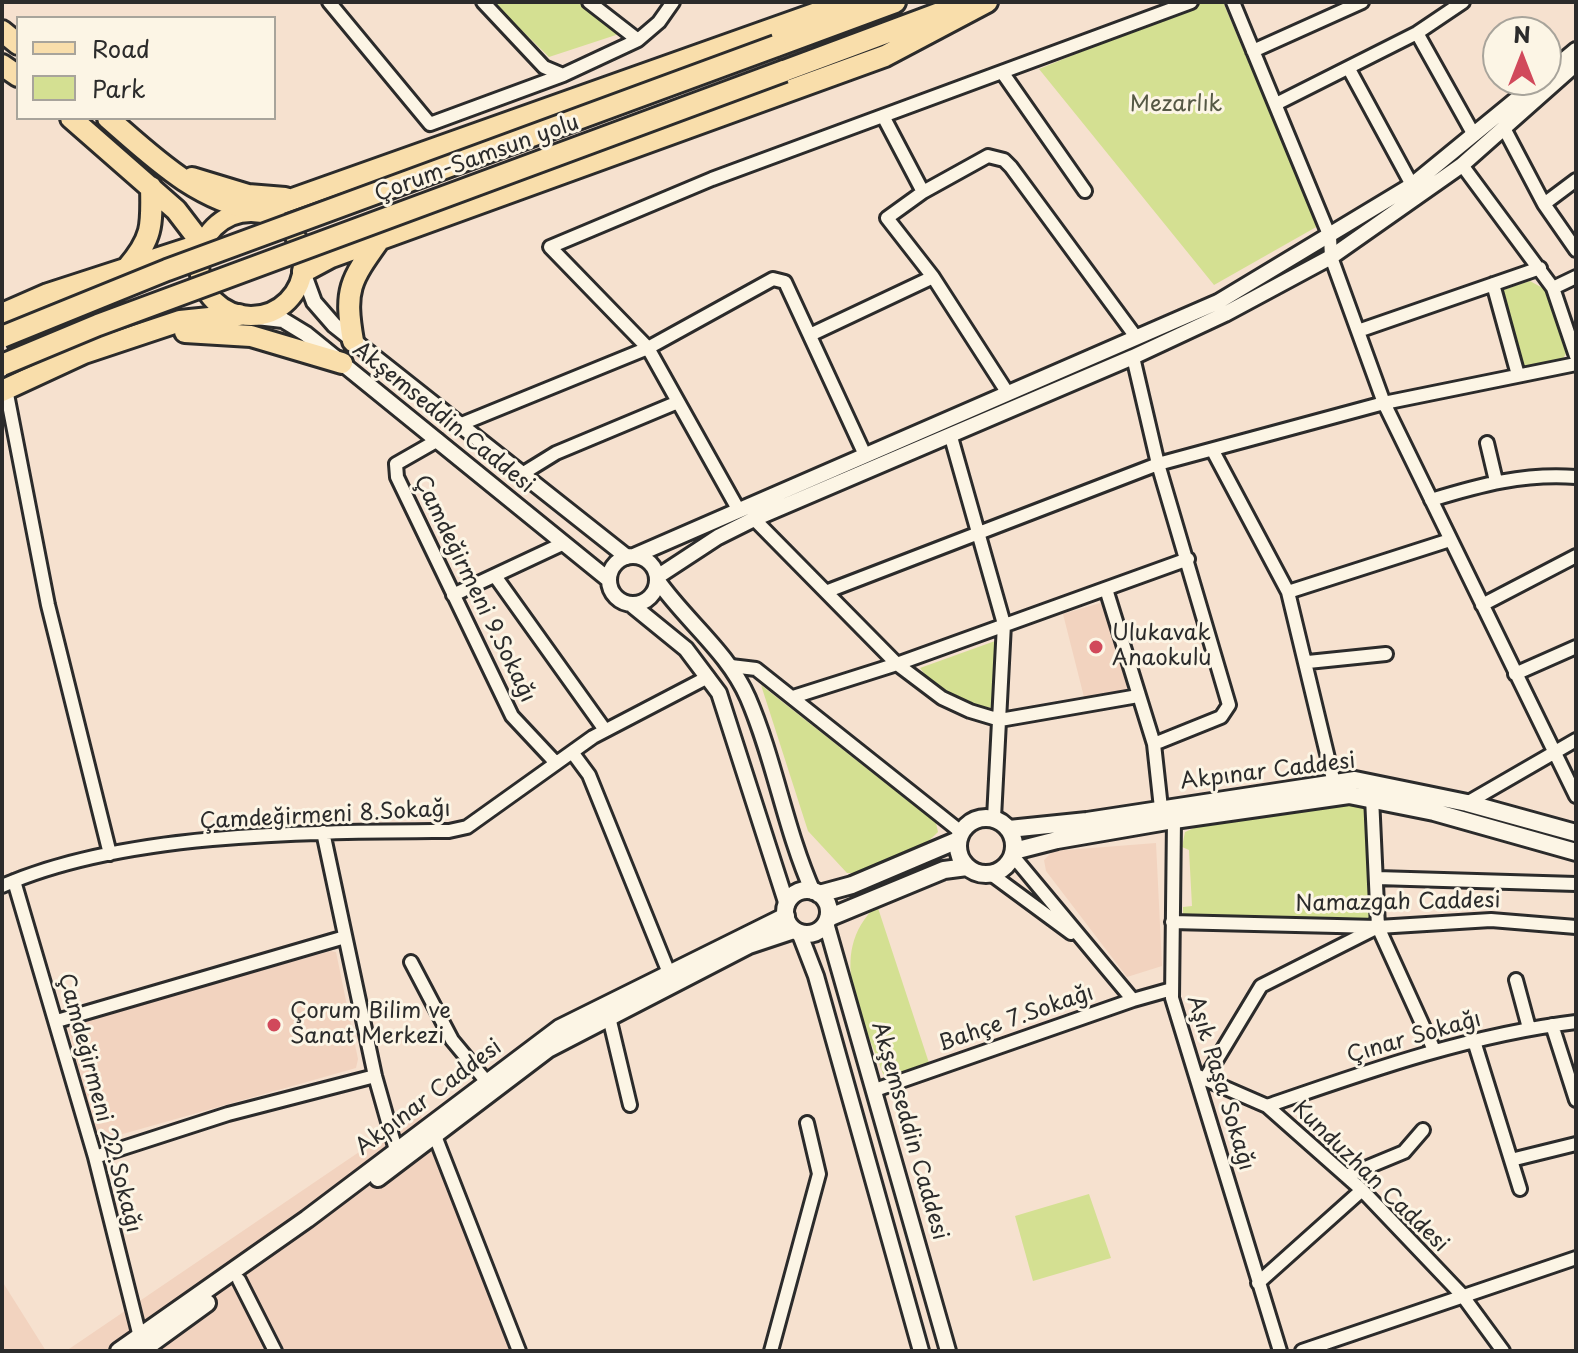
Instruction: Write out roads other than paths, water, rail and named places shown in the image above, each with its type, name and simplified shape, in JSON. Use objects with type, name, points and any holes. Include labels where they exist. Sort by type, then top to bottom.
[{"type":"highway","points":[[110,120],[170,171],[206,196],[230,206],[259,211],[817,13],[857,2]]},
{"type":"highway","name":"Çorum-Samsun yolu","points":[[2,337],[167,270],[895,2]]},
{"type":"highway","name":"Çorum-Samsun yolu","points":[[2,365],[98,325],[970,2]]},
{"type":"highway","points":[[303,272],[331,257],[885,56],[987,2]]},
{"type":"highway","points":[[2,314],[48,294],[202,244],[176,210],[73,120]]},
{"type":"highway","points":[[170,171],[248,195],[293,199]]},
{"type":"highway","points":[[126,269],[146,246],[152,224],[151,187]]},
{"type":"highway","points":[[353,341],[346,303],[355,275],[380,239]]},
{"type":"highway","points":[[4,390],[84,353],[180,321],[239,315]]},
{"type":"highway","points":[[141,334],[202,332],[251,336],[342,363]]},
{"type":"main road","points":[[259,211],[275,216],[298,240],[303,272],[298,289],[280,307],[256,316],[239,315],[222,308],[205,287],[199,262],[202,244],[211,229],[225,218],[241,212],[259,211]]},
{"type":"main road","name":"Akpınar Caddesi","points":[[1009,829],[1087,821],[1334,783],[1376,782],[1576,833]]},
{"type":"main road","name":"Akpınar Caddesi","points":[[1014,853],[1057,840],[1323,797],[1372,797],[1576,852]]},
{"type":"main road","points":[[994,818],[1009,829],[1014,853],[1005,868],[991,874],[967,867],[944,870],[827,921],[817,931],[792,920],[795,894],[852,885],[960,836],[975,820],[994,818]]},
{"type":"main road","points":[[960,836],[958,850],[967,867]]},
{"type":"main road","points":[[816,893],[827,902],[827,921]]},
{"type":"main road","name":"Akpınar Caddesi","points":[[140,1344],[560,1028],[669,973],[792,920]]},
{"type":"main road","name":"Akpınar Caddesi","points":[[119,1351],[140,1344],[239,1280],[548,1049],[792,920]]},
{"type":"street","points":[[329,2],[430,124],[563,75],[638,40],[659,22],[673,2]]},
{"type":"street","points":[[589,2],[638,40]]},
{"type":"street","points":[[738,509],[648,348],[550,247],[712,179],[1191,2]]},
{"type":"street","points":[[1233,2],[1330,237],[1331,257],[1384,403],[1515,674],[1557,751],[1576,796]]},
{"type":"street","points":[[1253,51],[1362,2]]},
{"type":"street","points":[[1276,104],[1417,33],[1443,7],[1463,2]]},
{"type":"street","points":[[485,3],[544,67],[563,75]]},
{"type":"street","points":[[1417,33],[1474,135]]},
{"type":"street","points":[[632,605],[650,598],[658,579],[718,537],[754,519],[1133,357],[1225,314],[1331,257],[1462,165],[1576,64]]},
{"type":"street","points":[[1349,69],[1412,185]]},
{"type":"street","points":[[1002,72],[1085,191]]},
{"type":"street","points":[[921,1351],[816,976],[792,920],[719,693],[686,649],[632,605],[615,597],[609,580],[616,563],[1218,302],[1412,185],[1521,96]]},
{"type":"street","points":[[883,116],[923,192]]},
{"type":"street","points":[[1505,130],[1544,204],[1576,250]]},
{"type":"street","points":[[1007,392],[933,277],[887,218],[923,192],[988,156],[1004,160],[1136,337]]},
{"type":"street","points":[[1462,165],[1553,288],[1576,356]]},
{"type":"street","points":[[1544,204],[1576,180]]},
{"type":"street","points":[[1358,331],[1540,268]]},
{"type":"street","name":"Akşemseddin Caddesi","points":[[303,272],[314,302],[353,341],[630,556]]},
{"type":"street","points":[[810,335],[933,277]]},
{"type":"street","points":[[1553,288],[1576,277]]},
{"type":"street","points":[[459,425],[648,348],[773,279],[785,282],[865,455]]},
{"type":"street","points":[[1493,284],[1518,375]]},
{"type":"street","name":"Akşemseddin Caddesi","points":[[239,315],[283,320],[342,363],[609,580]]},
{"type":"street","points":[[1133,357],[1158,464],[1229,705],[1221,717],[1154,744]]},
{"type":"street","points":[[828,591],[1158,464],[1384,403],[1576,364]]},
{"type":"street","points":[[4,390],[48,605],[110,854]]},
{"type":"street","points":[[522,474],[556,453],[678,402]]},
{"type":"street","points":[[951,437],[1004,624],[994,818]]},
{"type":"street","name":"Çamdeğirmeni 9.Sokağı","points":[[438,440],[396,464],[395,468],[512,716],[556,763]]},
{"type":"street","points":[[1487,443],[1496,481]]},
{"type":"street","points":[[1213,451],[1288,592],[1308,662],[1334,783]]},
{"type":"street","points":[[1431,500],[1496,481],[1540,474],[1576,477]]},
{"type":"street","points":[[754,519],[897,664],[942,698],[1000,720],[1138,696]]},
{"type":"street","points":[[1288,592],[1450,540]]},
{"type":"street","points":[[453,595],[562,544]]},
{"type":"street","points":[[630,556],[650,562],[658,579],[731,666],[748,699],[796,853],[816,893]]},
{"type":"street","points":[[1482,605],[1576,556]]},
{"type":"street","points":[[793,697],[897,664],[1188,559]]},
{"type":"street","points":[[495,576],[605,730]]},
{"type":"street","points":[[1106,589],[1154,744],[1161,808]]},
{"type":"street","points":[[1515,674],[1576,647]]},
{"type":"street","points":[[1308,662],[1386,654]]},
{"type":"street","points":[[731,666],[756,669],[960,836]]},
{"type":"street","name":"Çamdeğirmeni 8.Sokağı","points":[[8,884],[110,854],[323,832],[449,831],[467,827],[605,730],[708,677]]},
{"type":"street","points":[[1467,803],[1576,740]]},
{"type":"street","points":[[572,752],[589,775],[669,973]]},
{"type":"street","points":[[1372,797],[1378,927],[1434,1050]]},
{"type":"street","name":"Aşık Paşa Sokağı","points":[[1174,820],[1172,989],[1177,1018],[1202,1078],[1258,1283],[1280,1351]]},
{"type":"street","points":[[323,832],[375,1076],[396,1150]]},
{"type":"street","points":[[1014,853],[1133,1000]]},
{"type":"street","points":[[991,874],[1086,945]]},
{"type":"street","points":[[1377,878],[1576,884]]},
{"type":"street","name":"Çamdeğirmeni 22.Sokağı","points":[[8,884],[57,1021],[95,1157],[140,1344]]},
{"type":"street","name":"Namazgah Caddesi","points":[[1172,922],[1378,927],[1491,920],[1576,927]]},
{"type":"street","name":"Akşemseddin Caddesi","points":[[827,921],[948,1351]]},
{"type":"street","points":[[1202,1078],[1261,986],[1378,927]]},
{"type":"street","points":[[57,1021],[345,937]]},
{"type":"street","points":[[411,962],[452,1040],[486,1081]]},
{"type":"street","points":[[1516,980],[1529,1028]]},
{"type":"street","name":"Bahçe 7.Sokağı","points":[[875,1090],[1172,989]]},
{"type":"street","points":[[609,1017],[630,1105]]},
{"type":"street","name":"Çınar Sokağı","points":[[1267,1106],[1434,1050],[1529,1028],[1576,1022]]},
{"type":"street","points":[[1552,1025],[1576,1100]]},
{"type":"street","points":[[1474,1041],[1520,1189]]},
{"type":"street","points":[[95,1157],[228,1114],[375,1076]]},
{"type":"street","name":"Kunduzhan Caddesi","points":[[1202,1078],[1267,1106],[1362,1190],[1462,1295],[1503,1351]]},
{"type":"street","points":[[771,1351],[819,1174],[807,1123]]},
{"type":"street","points":[[1346,1176],[1404,1152],[1423,1130]]},
{"type":"street","points":[[435,1136],[519,1351]]},
{"type":"street","points":[[1511,1160],[1576,1144]]},
{"type":"street","points":[[1258,1283],[1362,1190]]},
{"type":"street","points":[[1302,1351],[1576,1258]]},
{"type":"street","points":[[239,1280],[275,1351]]},
{"type":"street","points":[[1492,1334],[1493,1351]]},
{"type":"place","name":"Ulukavak Anaokulu","points":[[1096,647]]},
{"type":"place","name":"Çorum Bilim ve Sanat Merkezi","points":[[274,1025]]},
{"type":"park label","name":"Mezarlık","points":[[1176,105]]}]
